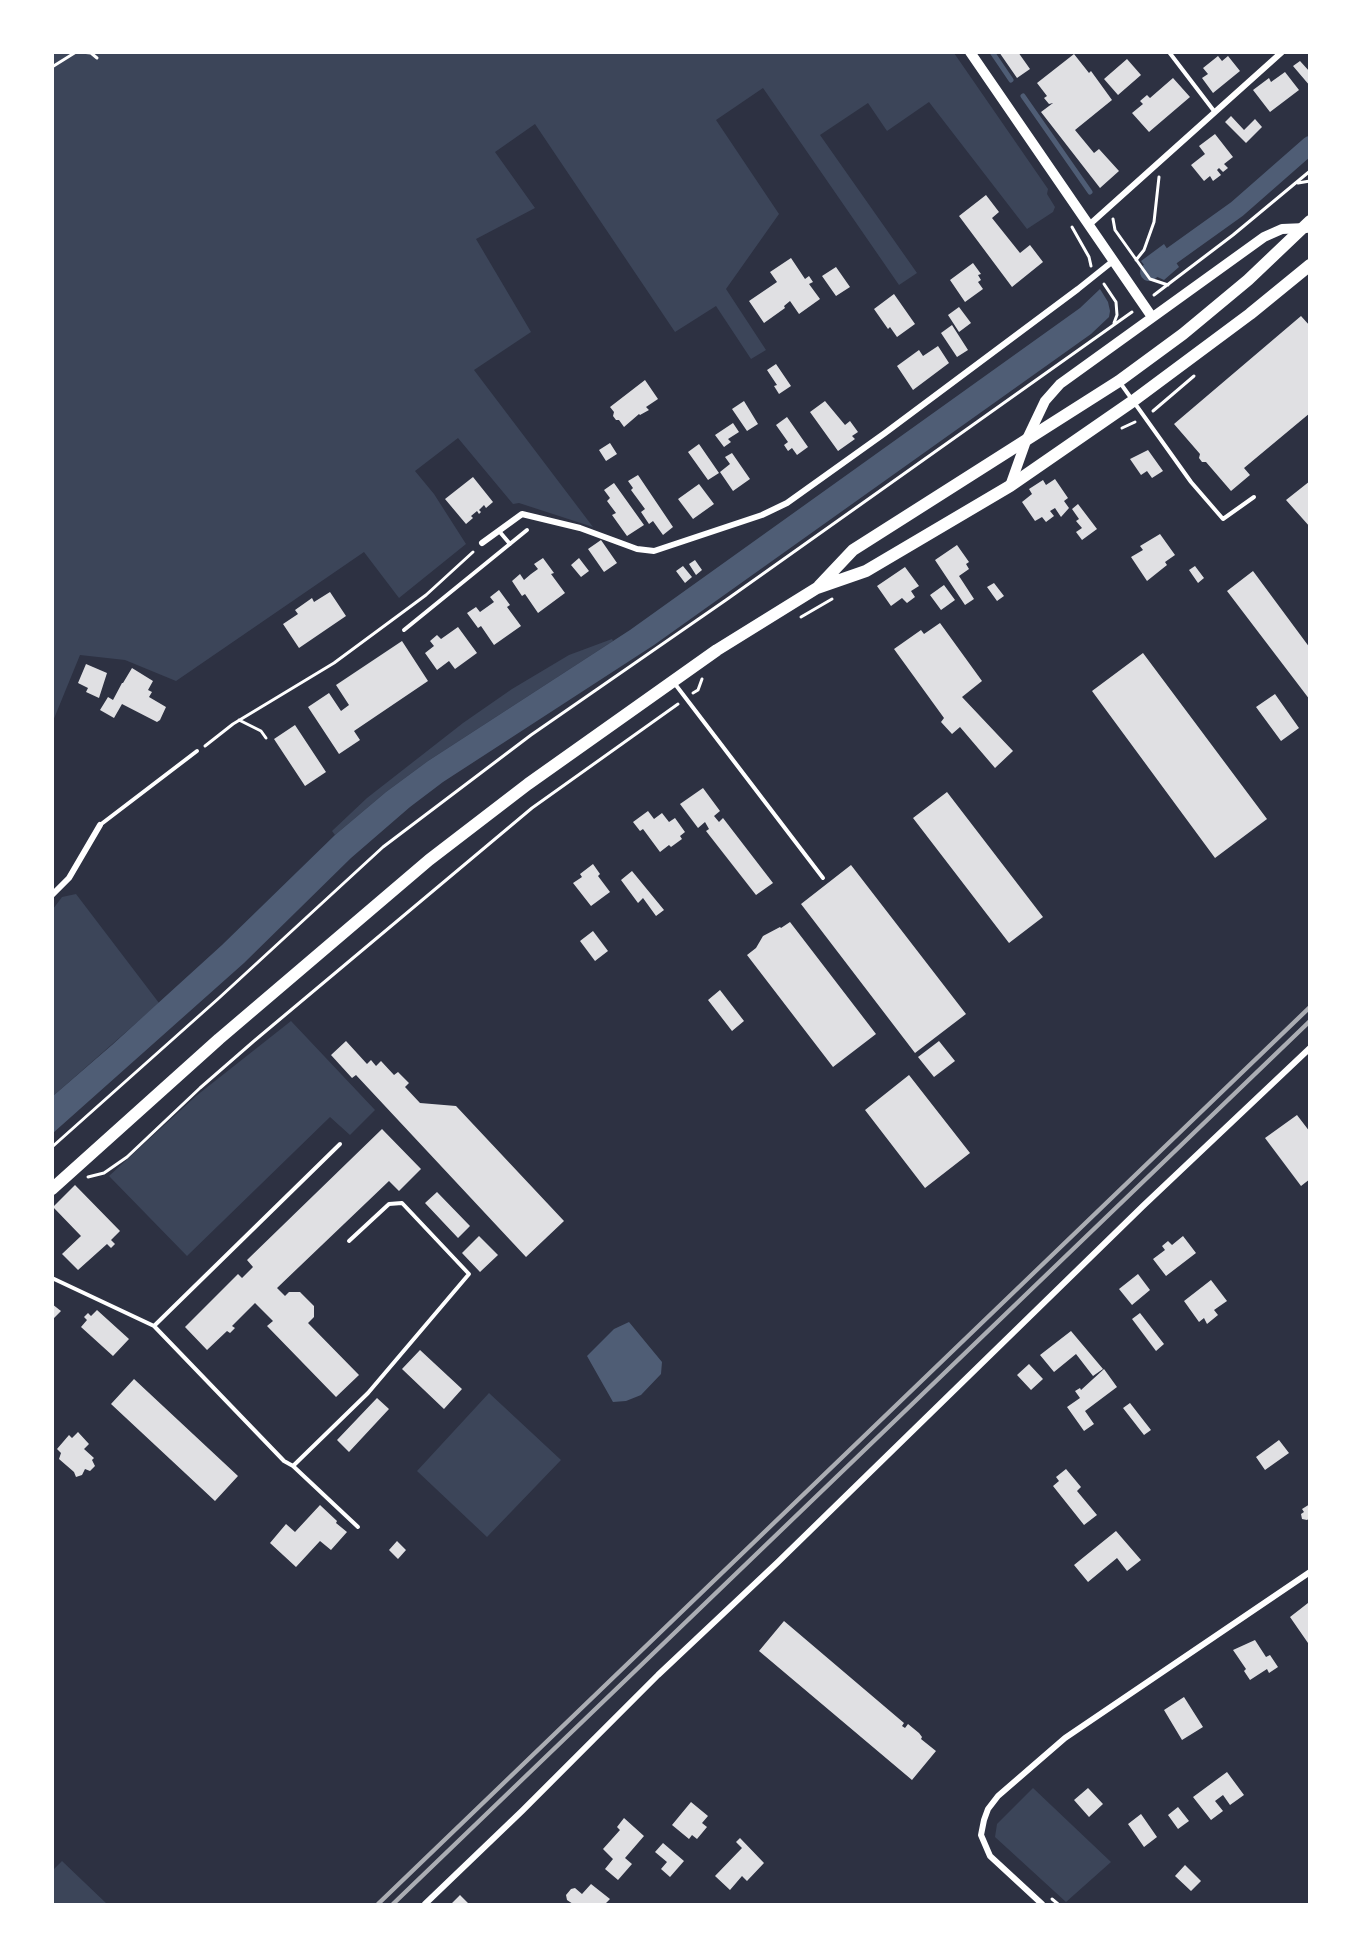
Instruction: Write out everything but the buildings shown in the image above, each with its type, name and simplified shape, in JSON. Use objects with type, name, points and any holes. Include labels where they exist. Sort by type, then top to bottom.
[{"type":"main road","points":[[970,52],[1152,317]]},
{"type":"main road","points":[[1010,486],[1026,441],[1051,392],[1264,237],[1282,230],[1307,226]]},
{"type":"main road","points":[[817,588],[853,550],[1119,381],[1206,315],[1307,226]]},
{"type":"main road","points":[[52,1189],[219,1039],[429,860],[528,784],[717,650],[817,588],[866,572],[1010,486],[1132,401],[1250,314],[1310,265]]},
{"type":"street","points":[[1088,226],[1278,54]]},
{"type":"street","points":[[482,543],[522,514],[580,528],[637,549],[654,551],[762,515],[787,503],[812,486],[1113,261]]},
{"type":"street","points":[[52,895],[69,878],[100,825]]},
{"type":"street","points":[[425,1905],[522,1812],[658,1675],[778,1562],[1143,1206],[1310,1048]]},
{"type":"street","points":[[1042,1905],[990,1856],[981,1835],[988,1809],[998,1796],[1065,1738],[1310,1572]]},
{"type":"lane","points":[[1169,52],[1214,111]]},
{"type":"lane","points":[[1119,381],[1191,482],[1223,519],[1254,496]]},
{"type":"lane","points":[[404,630],[527,530]]},
{"type":"lane","points":[[499,531],[510,544]]},
{"type":"lane","points":[[673,681],[823,878]]},
{"type":"lane","points":[[100,825],[197,751]]},
{"type":"lane","points":[[154,1326],[340,1144]]},
{"type":"lane","points":[[293,1466],[368,1394],[468,1274],[402,1203],[389,1204],[349,1241]]},
{"type":"lane","points":[[52,1278],[154,1326],[284,1461],[293,1466],[358,1527]]},
{"type":"path","points":[[52,68],[76,52]]},
{"type":"path","points":[[81,52],[91,53],[97,58]]},
{"type":"path","points":[[1115,221],[1115,230],[1150,279],[1168,285],[1310,171]]},
{"type":"path","points":[[1136,260],[1144,250],[1154,222],[1160,174]]},
{"type":"path","points":[[1296,183],[1310,181]]},
{"type":"path","points":[[52,1147],[219,999],[383,847],[531,735],[726,600],[1113,325],[1117,315],[1116,302],[1101,281]]},
{"type":"path","points":[[1116,431],[1144,418],[1198,372]]},
{"type":"path","points":[[197,751],[239,720],[334,663],[426,595],[473,553],[476,544],[482,543]]},
{"type":"path","points":[[798,619],[836,597]]},
{"type":"path","points":[[83,1179],[104,1173],[127,1157],[254,1041],[532,808],[698,690],[705,677]]},
{"type":"path","points":[[239,720],[261,731],[266,738]]},
{"type":"path","points":[[1050,1897],[1058,1905]]},
{"type":"shaded area","points":[[52,53],[954,53],[1048,189],[1047,194],[1055,207],[1053,212],[1027,229],[929,102],[887,131],[868,103],[820,135],[917,273],[899,285],[763,88],[716,120],[779,214],[726,289],[766,350],[751,359],[716,306],[675,332],[535,124],[495,152],[535,208],[476,239],[531,332],[474,370],[593,527],[519,503],[513,504],[458,438],[415,471],[434,494],[466,544],[399,598],[364,552],[176,681],[125,660],[80,655],[53,721]]},
{"type":"shaded area","points":[[1164,244],[1179,267],[1164,280],[1151,274],[1141,261]]},
{"type":"shaded area","points":[[1100,289],[1108,302],[1109,317],[1091,334],[654,645],[443,782],[410,807],[351,858],[244,963],[53,1133],[53,1096],[222,945],[335,835],[386,792],[428,761],[630,630],[1080,308]]},
{"type":"shaded area","points":[[612,639],[613,641],[428,761],[386,792],[335,835],[332,831],[367,798],[463,723],[512,689],[569,655]]},
{"type":"shaded area","points":[[76,894],[159,1003],[53,1096],[53,909],[62,897]]},
{"type":"shaded area","points":[[291,1021],[375,1110],[350,1135],[330,1117],[187,1256],[109,1176],[196,1096]]},
{"type":"shaded area","points":[[629,1322],[662,1362],[661,1374],[641,1395],[626,1401],[613,1402],[587,1356],[614,1329]]},
{"type":"shaded area","points":[[489,1393],[561,1460],[487,1537],[417,1471]]},
{"type":"shaded area","points":[[1033,1788],[1111,1862],[1066,1902],[995,1837],[997,1824]]},
{"type":"shaded area","points":[[62,1861],[107,1904],[53,1904],[53,1870]]},
{"type":"waterway","points":[[992,52],[1011,80]]},
{"type":"waterway","points":[[1023,96],[1090,192]]},
{"type":"waterway","points":[[1149,272],[1237,209],[1310,145]]},
{"type":"railway","points":[[378,1904],[1310,1007]]},
{"type":"railway","points":[[393,1904],[1310,1021]]}]
